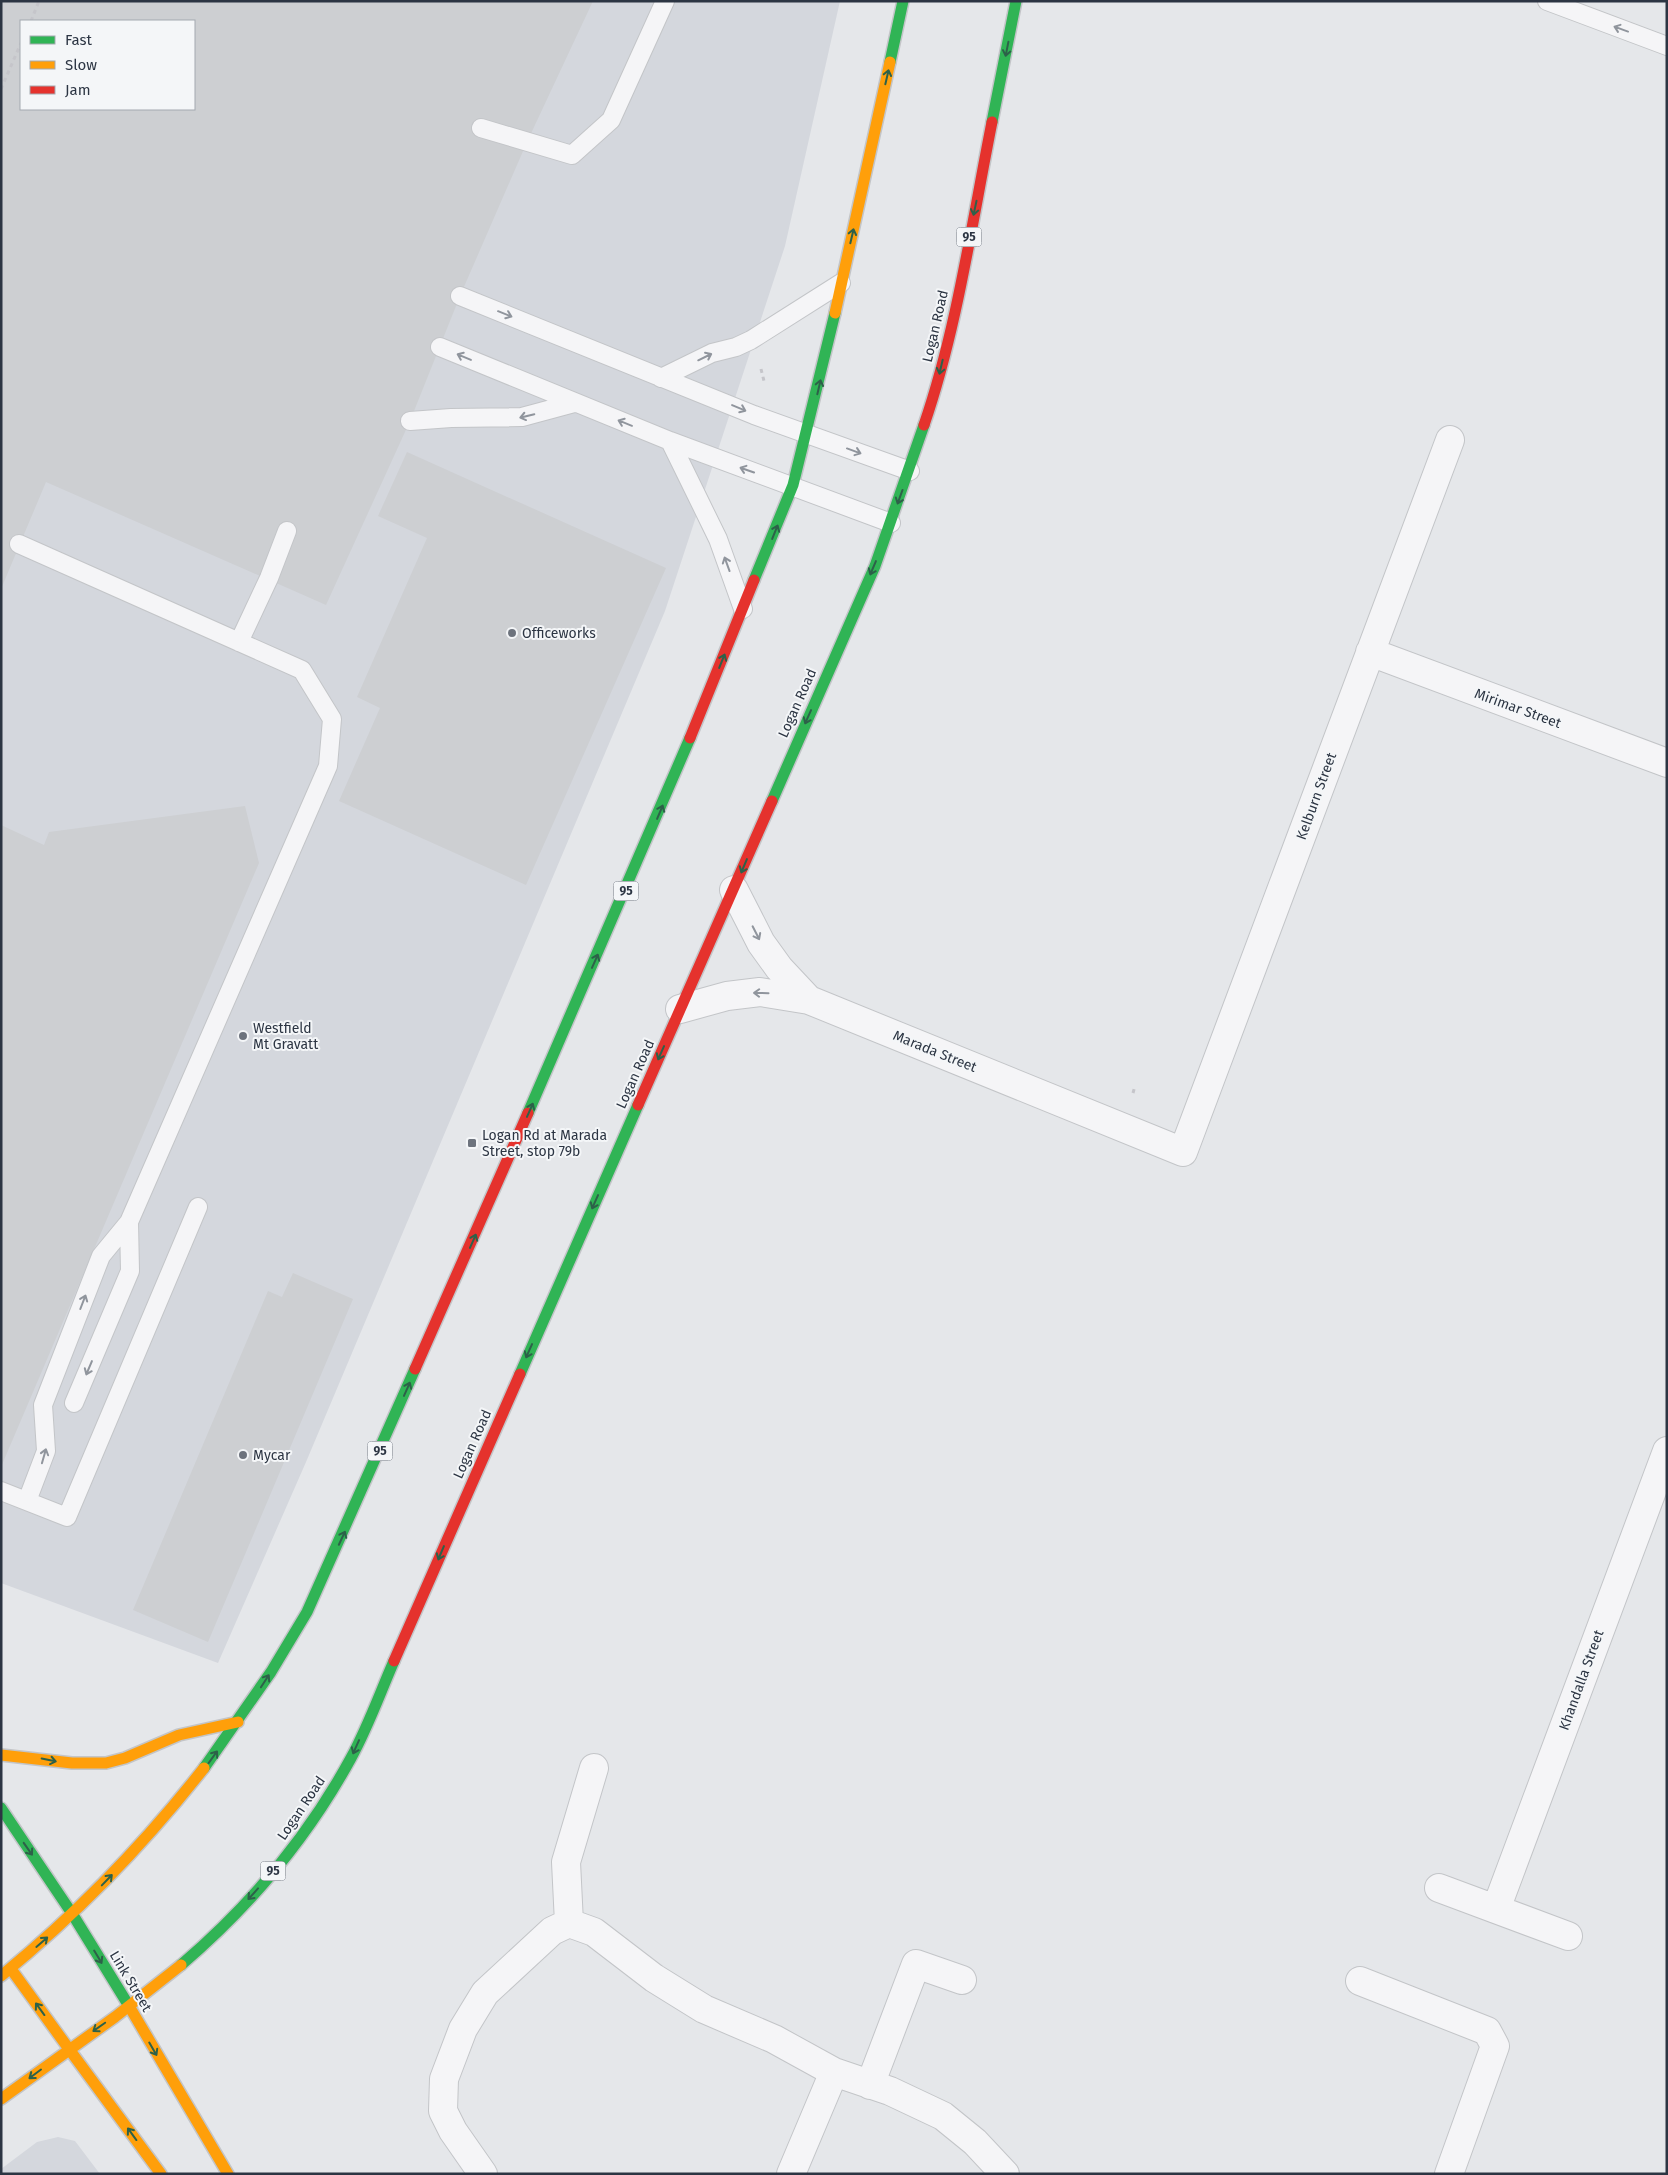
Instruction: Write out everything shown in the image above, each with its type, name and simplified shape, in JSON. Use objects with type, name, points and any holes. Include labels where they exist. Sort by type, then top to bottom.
[{"type":"main road","name":"95","points":[[6,1969],[73,1915],[154,1831],[202,1771],[238,1722],[302,1620],[342,1537],[659,814],[793,486],[808,434],[903,1]]},
{"type":"main road","name":"Logan Road","points":[[1,2099],[129,2006],[203,1946],[252,1896],[289,1853],[325,1804],[352,1757],[875,566],[910,471],[934,396],[954,310],[1016,1]]},
{"type":"main road","points":[[1,1755],[22,1754],[67,1763],[97,1764],[144,1751],[173,1738],[238,1722]]},
{"type":"main road","name":"Link Street","points":[[1,1808],[73,1915],[228,2174]]},
{"type":"main road","points":[[6,1969],[69,2049],[161,2174]]},
{"type":"street","name":"Kelburn Street","points":[[1183,1152],[1450,440]]},
{"type":"street","name":"Mirimar Street","points":[[1370,652],[1667,763]]},
{"type":"street","points":[[734,890],[761,943],[779,968],[809,1000]]},
{"type":"street","name":"Marada Street","points":[[680,1009],[727,996],[760,992],[809,1000],[1183,1152]]},
{"type":"street","name":"Khandalla Street","points":[[1496,1909],[1667,1451]]},
{"type":"street","points":[[569,1923],[566,1862],[594,1768]]},
{"type":"street","points":[[1438,1888],[1568,1936]]},
{"type":"street","points":[[483,2174],[453,2131],[443,2111],[444,2079],[463,2029],[485,1993],[552,1931],[569,1923],[594,1932],[654,1978],[704,2009],[774,2039],[834,2072],[890,2091],[943,2116],[976,2142],[1005,2174]]},
{"type":"street","points":[[870,2085],[916,1964],[962,1980]]},
{"type":"street","points":[[1360,1981],[1487,2030],[1495,2046],[1449,2174]]},
{"type":"street","points":[[791,2174],[834,2072]]},
{"type":"lane","points":[[481,128],[572,155],[611,120],[665,1]]},
{"type":"lane","points":[[1547,1],[1667,46]]},
{"type":"lane","points":[[661,378],[712,353],[736,347],[750,340],[842,283]]},
{"type":"lane","points":[[460,296],[661,378],[910,471]]},
{"type":"lane","points":[[440,347],[670,441],[891,523]]},
{"type":"lane","points":[[410,421],[451,418],[522,418],[574,402]]},
{"type":"lane","points":[[670,441],[718,539],[743,610]]},
{"type":"lane","points":[[239,642],[269,578],[287,531]]},
{"type":"lane","points":[[19,544],[302,670],[332,719],[328,766],[129,1222],[101,1256],[42,1405],[46,1451],[27,1501]]},
{"type":"lane","points":[[1,1491],[68,1517],[198,1206]]},
{"type":"lane","points":[[74,1403],[130,1271],[129,1222]]},
{"type":"path","points":[[30,20],[39,1]]},
{"type":"path","points":[[1,89],[20,45]]},
{"type":"shaded area","name":"Westfield Mt Gravatt","points":[[1,1],[840,1],[785,246],[665,611],[306,1462],[218,1663],[1,1583]]},
{"type":"shaded area","points":[[58,2137],[75,2141],[100,2174],[1,2174],[1,2169],[37,2142]]},
{"type":"building","points":[[1,1],[593,1],[527,142],[460,296],[410,421],[326,605],[46,482],[1,589]]},
{"type":"building","name":"Officeworks","points":[[407,452],[666,568],[526,885],[339,801],[380,708],[357,697],[427,538],[378,516]]},
{"type":"building","points":[[245,806],[259,863],[1,1467],[1,825],[44,845],[49,832]]},
{"type":"building","name":"Mycar","points":[[293,1273],[353,1299],[208,1642],[133,1610],[268,1291],[282,1297]]},
{"type":"traffic: fast","points":[[890,62],[903,1]]},
{"type":"traffic: fast","points":[[992,122],[1016,1]]},
{"type":"traffic: fast","points":[[754,580],[793,485],[835,313]]},
{"type":"traffic: fast","points":[[772,801],[875,566],[924,425]]},
{"type":"traffic: fast","points":[[528,1113],[690,738]]},
{"type":"traffic: fast","points":[[520,1374],[638,1105]]},
{"type":"traffic: fast","points":[[204,1768],[271,1672],[307,1612],[415,1369]]},
{"type":"traffic: fast","points":[[181,1965],[206,1943],[253,1895],[316,1816],[351,1758],[394,1661]]},
{"type":"traffic: fast","points":[[1,1808],[73,1915]]},
{"type":"traffic: fast","points":[[73,1915],[129,2006]]},
{"type":"traffic: slow","points":[[835,313],[890,62]]},
{"type":"traffic: slow","points":[[1,1755],[72,1763],[106,1763],[125,1758],[179,1735],[238,1722]]},
{"type":"traffic: slow","points":[[1,1976],[56,1928],[108,1878],[157,1825],[204,1768]]},
{"type":"traffic: slow","points":[[1,2099],[115,2017],[181,1965]]},
{"type":"traffic: slow","points":[[11,1969],[69,2049]]},
{"type":"traffic: slow","points":[[129,2006],[228,2174]]},
{"type":"traffic: slow","points":[[69,2049],[161,2174]]},
{"type":"traffic: jam","points":[[924,425],[936,389],[955,313],[992,122]]},
{"type":"traffic: jam","points":[[690,738],[754,580]]},
{"type":"traffic: jam","points":[[638,1105],[772,801]]},
{"type":"traffic: jam","points":[[415,1369],[528,1113]]},
{"type":"traffic: jam","points":[[394,1661],[520,1374]]},
{"type":"place","name":"Officeworks","points":[[512,633]]},
{"type":"place","name":"Westfield Mt Gravatt","points":[[243,1036]]},
{"type":"place","name":"Logan Rd at Marada Street, stop 79b","points":[[472,1143]]},
{"type":"place","name":"Mycar","points":[[243,1455]]}]
